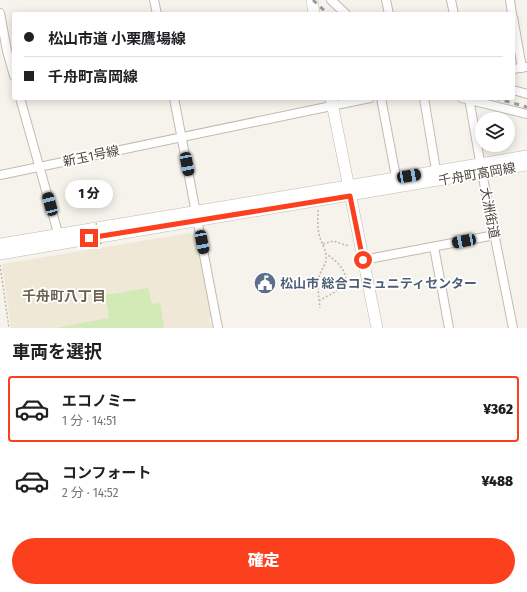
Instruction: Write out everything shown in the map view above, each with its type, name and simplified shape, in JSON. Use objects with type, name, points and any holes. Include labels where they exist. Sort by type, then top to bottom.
[{"type":"street","points":[[154,0],[157,12]]},
{"type":"street","points":[[330,0],[344,12]]},
{"type":"street","points":[[386,0],[389,12]]},
{"type":"street","points":[[451,0],[454,12]]},
{"type":"street","points":[[510,0],[512,12]]},
{"type":"street","points":[[0,13],[12,69]]},
{"type":"street","points":[[515,25],[525,67],[515,69]]},
{"type":"street","points":[[515,91],[527,94]]},
{"type":"street","points":[[21,100],[59,238]]},
{"type":"street","points":[[174,100],[218,328]]},
{"type":"street","name":"新玉1号線","points":[[0,175],[181,137],[332,102],[351,100]]},
{"type":"street","points":[[381,100],[397,183]]},
{"type":"street","points":[[424,100],[437,176]]},
{"type":"street","name":"大洲街道","points":[[467,100],[513,328]]},
{"type":"street","points":[[471,100],[527,114]]},
{"type":"street","points":[[332,102],[377,328]]},
{"type":"street","name":"千舟町高岡線","points":[[482,169],[527,156]]},
{"type":"street","name":"千舟町高岡線","points":[[0,244],[59,238],[197,217],[437,176],[482,169],[527,165]]},
{"type":"street","points":[[363,260],[495,235]]},
{"type":"street","name":"千舟町高岡線","points":[[0,254],[59,238]]},
{"type":"street","points":[[434,247],[449,328]]},
{"type":"path","points":[[318,209],[319,234],[326,254],[326,262],[319,276],[320,308]]},
{"type":"path","points":[[96,223],[101,245]]},
{"type":"path","points":[[323,244],[333,241],[353,246]]},
{"type":"path","points":[[319,301],[342,287],[346,278],[343,269],[326,254]]},
{"type":"path","points":[[0,263],[9,328]]},
{"type":"shaded area","points":[[190,233],[196,237],[212,317],[209,318],[211,325],[214,328],[11,328],[2,264]]},
{"type":"green space","points":[[148,288],[152,304],[160,303],[164,328],[56,328],[109,318],[105,295]]},
{"type":"railway","points":[[313,0],[326,12]]},
{"type":"railway","points":[[502,100],[527,107]]},
{"type":"place","name":"松山市 総合コミュニティセンター","points":[[265,283]]},
{"type":"district","name":"千舟町八丁目","points":[[64,296]]},
{"type":"route","points":[[89,238],[350,196],[363,260]]}]
